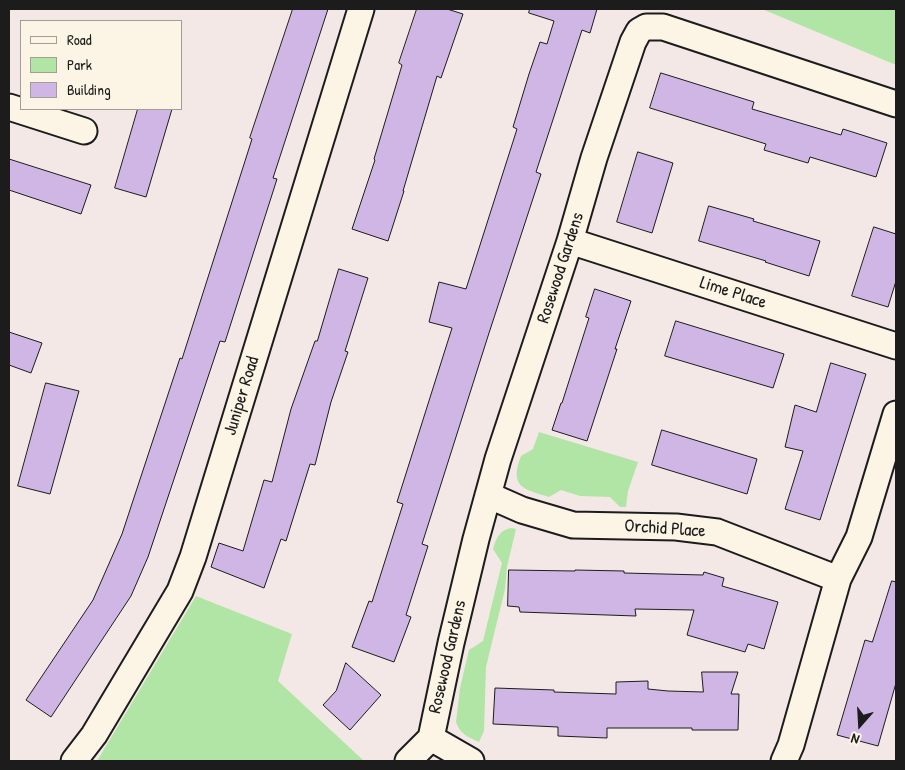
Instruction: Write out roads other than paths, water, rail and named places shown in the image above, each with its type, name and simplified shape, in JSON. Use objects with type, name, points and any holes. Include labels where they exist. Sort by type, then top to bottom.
[{"type":"street","name":"Juniper Road","points":[[74,761],[94,735],[180,591],[193,556],[361,9]]},
{"type":"street","name":"Rosewood Gardens","points":[[408,761],[431,738],[451,643],[488,495],[570,241],[594,158],[633,42],[639,31],[646,27],[663,27],[896,104]]},
{"type":"street","points":[[9,107],[84,131]]},
{"type":"street","name":"Lime Place","points":[[570,241],[896,346]]},
{"type":"street","points":[[784,761],[791,745],[838,579],[859,537],[896,414]]},
{"type":"street","name":"Orchid Place","points":[[488,495],[522,510],[572,525],[676,527],[717,532],[838,579]]},
{"type":"street","points":[[431,738],[471,761]]}]
